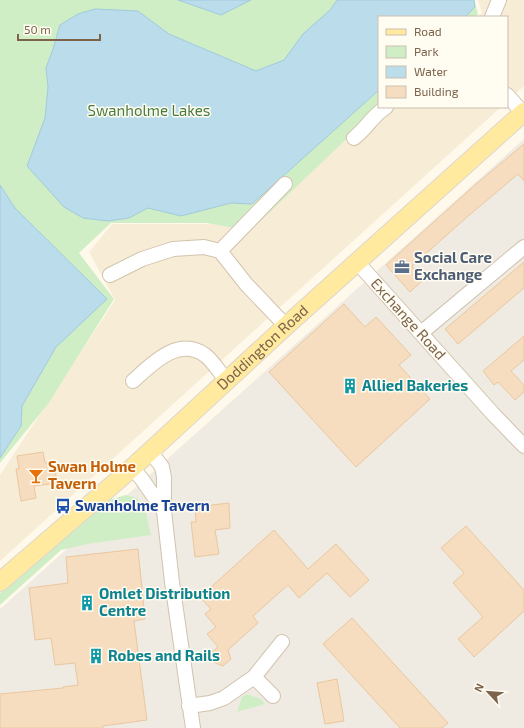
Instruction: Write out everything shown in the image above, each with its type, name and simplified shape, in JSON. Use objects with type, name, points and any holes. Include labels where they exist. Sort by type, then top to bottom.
[{"type":"main road","name":"Doddington Road","points":[[0,582],[132,468],[286,326],[523,112]]},
{"type":"street","points":[[492,16],[499,0]]},
{"type":"street","points":[[508,96],[523,112]]},
{"type":"street","points":[[354,138],[378,112],[384,108]]},
{"type":"street","points":[[220,252],[285,184]]},
{"type":"street","points":[[110,275],[142,259],[173,249],[204,247],[220,252],[246,284],[286,326]]},
{"type":"street","points":[[421,333],[524,247]]},
{"type":"street","name":"Exchange Road","points":[[357,262],[494,415],[524,446]]},
{"type":"street","points":[[133,381],[160,357],[176,349],[192,349],[206,355],[227,381]]},
{"type":"street","points":[[150,451],[162,467],[164,477],[164,511],[192,728]]},
{"type":"street","points":[[132,468],[141,478],[164,511]]},
{"type":"street","points":[[189,706],[210,704],[224,698],[254,677],[282,642]]},
{"type":"street","points":[[254,677],[273,696]]},
{"type":"shaded area","points":[[478,0],[524,0],[524,86],[508,101],[508,16],[478,16],[482,13]]},
{"type":"shaded area","points":[[380,108],[500,108],[0,561],[0,475],[115,300],[89,252],[112,224],[253,224]]},
{"type":"shaded area","points":[[524,139],[524,728],[0,728],[0,609]]},
{"type":"green space","name":"Swanholme Lakes","points":[[0,0],[474,0],[478,14],[476,16],[378,16],[379,108],[250,231],[207,223],[111,223],[79,253],[114,299],[48,404],[0,463]]},
{"type":"green space","points":[[126,495],[137,498],[145,508],[151,535],[87,544],[61,550],[0,605],[0,593],[101,505],[112,499]]},
{"type":"green space","points":[[247,694],[261,699],[265,704],[237,712],[242,697]]},
{"type":"water","points":[[178,0],[251,0],[221,15]]},
{"type":"water","points":[[337,0],[474,0],[475,7],[466,16],[378,16],[378,91],[252,204],[231,203],[181,216],[148,208],[129,218],[108,221],[83,218],[64,207],[27,166],[45,118],[48,87],[46,68],[60,25],[78,14],[95,9],[138,11],[169,34],[256,71],[284,60],[303,34],[330,10]]},
{"type":"water","points":[[0,185],[15,208],[107,299],[56,347],[22,406],[21,426],[0,458]]},
{"type":"building","points":[[524,144],[524,181],[518,174],[412,266],[424,279],[410,292],[386,265],[476,184]]},
{"type":"building","points":[[524,262],[524,288],[458,344],[445,329]]},
{"type":"building","name":"Allied Bakeries","points":[[344,304],[365,327],[376,317],[411,355],[399,365],[430,399],[356,467],[269,372]]},
{"type":"building","points":[[524,336],[524,360],[511,371],[524,385],[524,392],[515,400],[498,382],[494,385],[483,371]]},
{"type":"building","name":"Swan Holme Tavern","points":[[43,452],[45,463],[54,462],[57,483],[34,486],[36,498],[21,501],[16,469],[19,469],[17,456]]},
{"type":"building","points":[[229,503],[230,528],[215,530],[219,554],[195,557],[191,522],[196,522],[195,507]]},
{"type":"building","points":[[466,526],[524,590],[524,611],[474,657],[458,639],[483,617],[453,583],[464,573],[441,548]]},
{"type":"building","points":[[274,530],[308,569],[336,544],[369,580],[350,597],[327,573],[299,598],[288,585],[253,616],[258,623],[228,650],[231,659],[223,666],[213,662],[212,652],[218,647],[207,634],[216,627],[205,614],[211,609],[200,597]]},
{"type":"building","points":[[138,549],[145,619],[134,621],[147,720],[103,726],[103,728],[0,728],[0,694],[63,688],[78,685],[75,663],[55,665],[51,638],[35,640],[29,588],[68,583],[66,557]]},
{"type":"building","points":[[352,618],[448,723],[442,728],[400,728],[323,644]]},
{"type":"building","points":[[337,679],[344,721],[325,724],[317,683]]},
{"type":"place","name":"Social Care Exchange","points":[[402,267]]},
{"type":"place","name":"Allied Bakeries","points":[[350,386]]},
{"type":"place","name":"Swan Holme Tavern","points":[[36,476]]},
{"type":"place","name":"Swanholme Tavern","points":[[63,506]]},
{"type":"place","name":"Omlet Distribution Centre","points":[[87,603]]},
{"type":"place","name":"Robes and Rails","points":[[96,656]]}]
